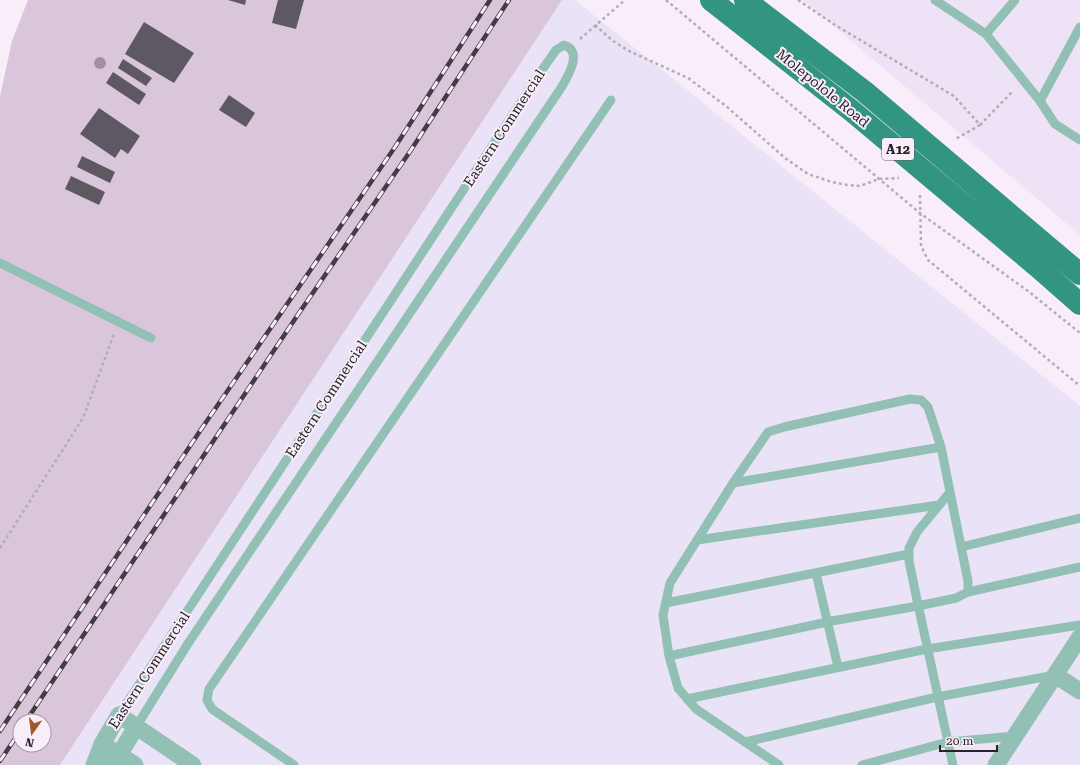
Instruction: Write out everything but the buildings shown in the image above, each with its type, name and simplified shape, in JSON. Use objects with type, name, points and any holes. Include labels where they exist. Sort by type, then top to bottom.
[{"type":"main road","name":"Molepolole Road","points":[[711,0],[852,111],[1080,304]]},
{"type":"main road","name":"Molepolole Road","points":[[745,0],[865,92],[1080,274]]},
{"type":"street","points":[[996,765],[1080,637]]},
{"type":"street","points":[[1055,675],[1080,691]]},
{"type":"street","points":[[119,715],[193,765]]},
{"type":"street","name":"Eastern Commercial","points":[[94,765],[102,744],[119,715]]},
{"type":"street","points":[[101,765],[119,755],[136,727]]},
{"type":"street","points":[[102,744],[135,765]]},
{"type":"lane","points":[[935,0],[986,34],[1040,101],[1055,124],[1080,140]]},
{"type":"lane","points":[[986,34],[1015,0]]},
{"type":"lane","points":[[1040,101],[1080,27]]},
{"type":"lane","name":"Eastern Commercial","points":[[119,715],[542,70],[556,50],[564,45],[570,48]]},
{"type":"lane","points":[[136,727],[189,642],[561,88],[573,66],[574,56],[570,48]]},
{"type":"lane","points":[[294,765],[212,709],[207,700],[209,689],[611,100]]},
{"type":"lane","points":[[0,263],[151,338]]},
{"type":"lane","points":[[779,765],[696,709],[678,688],[669,656],[663,615],[670,583],[768,432],[784,427],[910,399],[921,400],[928,407],[941,447],[968,581],[968,592]]},
{"type":"lane","points":[[734,483],[941,447]]},
{"type":"lane","points":[[950,492],[917,532],[909,548],[909,561],[937,697],[953,765]]},
{"type":"lane","points":[[697,540],[939,505]]},
{"type":"lane","points":[[961,547],[1080,518]]},
{"type":"lane","points":[[666,603],[909,554]]},
{"type":"lane","points":[[669,656],[827,622],[956,598],[968,592],[1080,567]]},
{"type":"lane","points":[[816,573],[838,667]]},
{"type":"lane","points":[[687,698],[927,649],[1080,625]]},
{"type":"lane","points":[[745,742],[937,697],[1055,675]]},
{"type":"lane","points":[[862,765],[948,742],[1015,736]]},
{"type":"path","points":[[570,48],[625,0]]},
{"type":"path","points":[[666,0],[921,214],[1028,292],[1080,333]]},
{"type":"path","points":[[798,0],[954,96],[980,125]]},
{"type":"path","points":[[595,25],[613,41],[629,51],[688,78],[726,106],[786,158],[808,174],[847,185],[860,186],[879,179]]},
{"type":"path","points":[[954,140],[980,125],[1023,80]]},
{"type":"path","points":[[921,214],[921,246],[928,260],[1080,386]]},
{"type":"path","points":[[0,548],[83,418],[119,322]]},
{"type":"shaded area","points":[[28,0],[562,0],[60,765],[0,765],[0,96],[12,41]]},
{"type":"shaded area","points":[[562,0],[575,0],[1080,406],[1080,765],[60,765]]},
{"type":"shaded area","points":[[803,0],[1080,0],[1080,235]]},
{"type":"railway","points":[[0,731],[202,428],[395,147],[490,0]]},
{"type":"railway","points":[[31,713],[299,313],[409,153],[509,0]]},
{"type":"railway","points":[[0,761],[12,743]]}]
